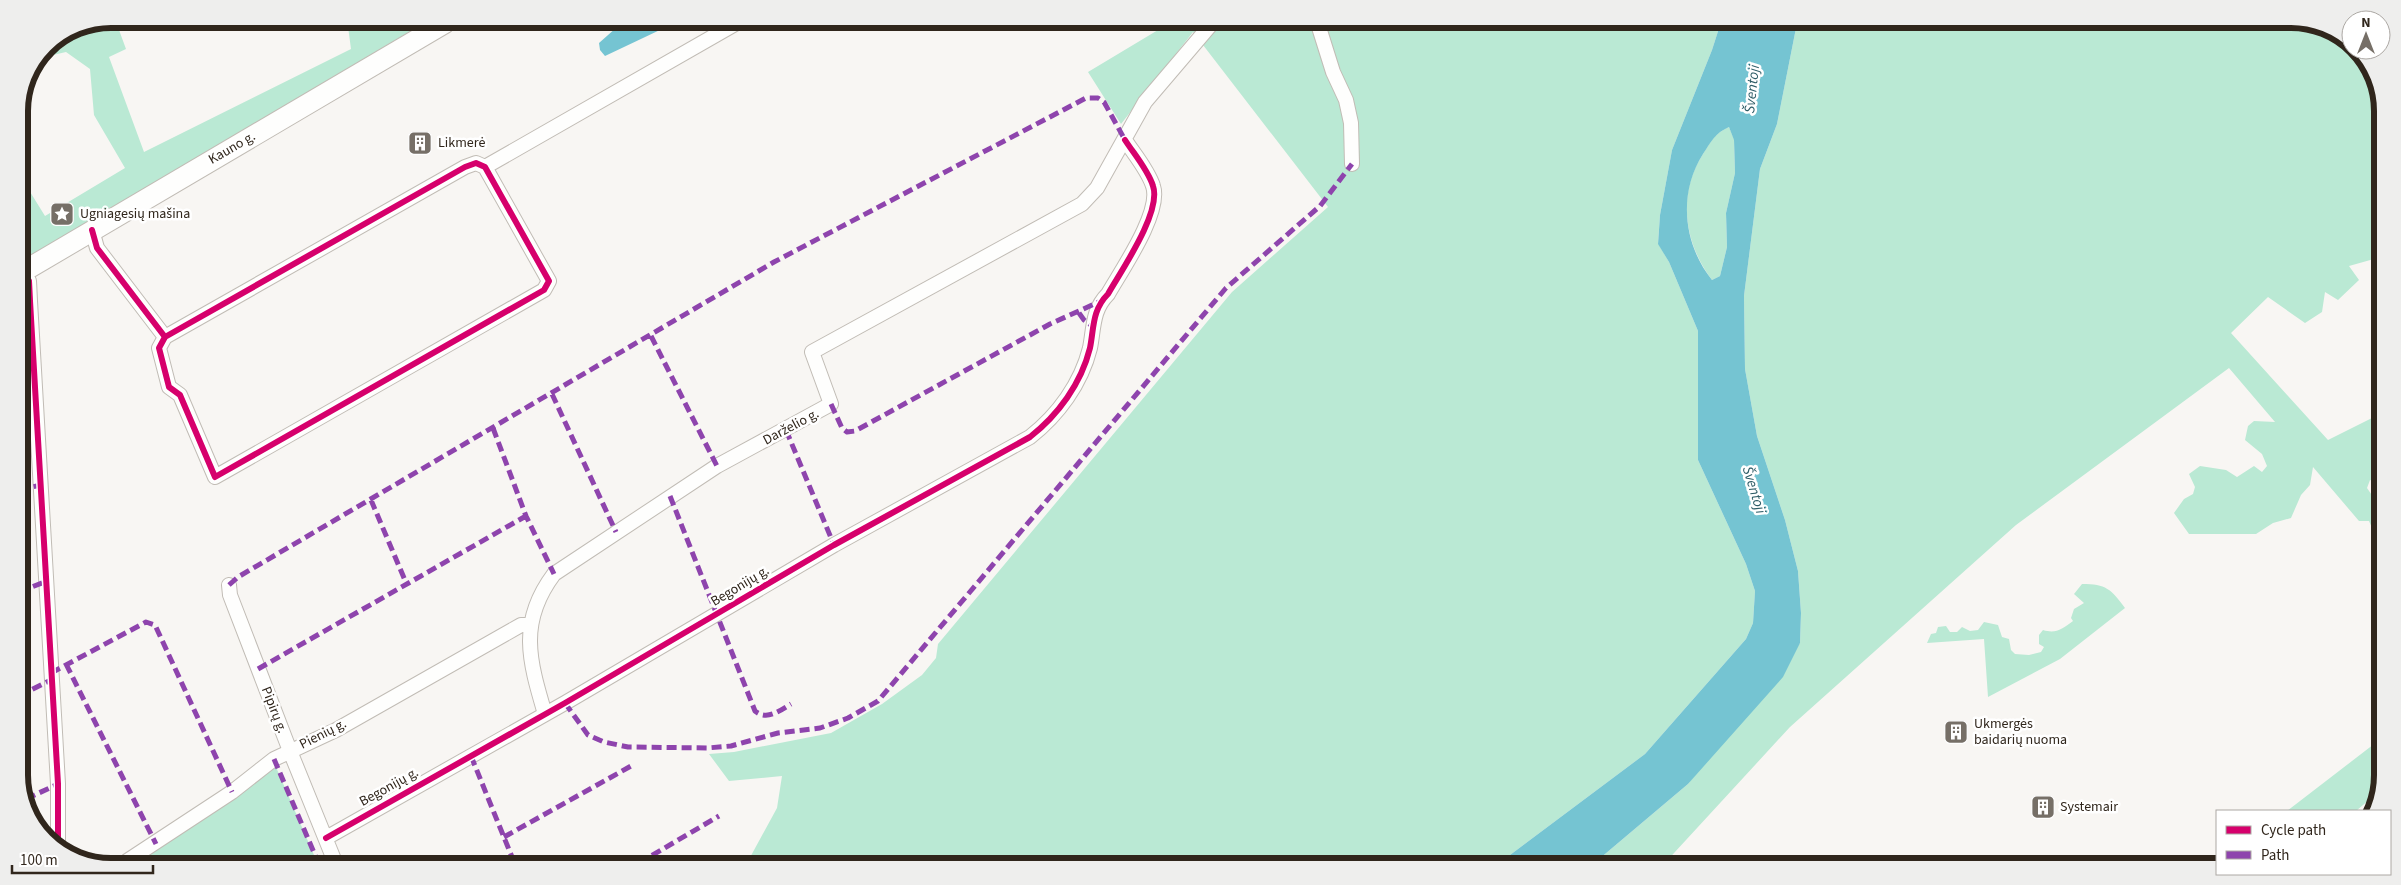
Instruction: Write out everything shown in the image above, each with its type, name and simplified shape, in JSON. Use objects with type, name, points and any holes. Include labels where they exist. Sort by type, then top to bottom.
[{"type":"highway","name":"Kauno g.","points":[[28,269],[434,28]]},
{"type":"street","points":[[485,167],[728,28]]},
{"type":"street","points":[[1125,140],[1145,102],[1208,28]]},
{"type":"street","points":[[1319,28],[1350,115],[1353,144],[1352,164]]},
{"type":"street","name":"Begonijų g.","points":[[326,838],[545,714],[834,545],[1030,437],[1043,427],[1064,403],[1084,366],[1090,346],[1092,326],[1101,301],[1108,294],[1139,238],[1155,202],[1153,184],[1125,140]]},
{"type":"street","name":"Darželio g.","points":[[545,714],[534,679],[529,650],[529,625],[537,600],[554,574],[717,466],[832,404],[812,352],[1072,211],[1098,188],[1125,140]]},
{"type":"street","points":[[476,163],[485,167],[549,281],[544,290],[215,477],[180,395],[169,388],[159,348],[165,337],[465,166],[476,163]]},
{"type":"street","points":[[92,230],[98,248],[165,337]]},
{"type":"street","points":[[28,281],[58,784],[58,838]]},
{"type":"street","name":"Pipirų g.","points":[[229,585],[230,595],[334,858]]},
{"type":"street","name":"Pienių g.","points":[[132,858],[232,792],[274,759],[336,730],[520,625],[529,625]]},
{"type":"green space","points":[[118,28],[126,49],[109,57],[144,152],[351,49],[348,28],[414,28],[28,258],[28,189],[45,216],[125,168],[94,115],[90,69],[66,52],[48,56],[64,41],[79,34],[94,29]]},
{"type":"green space","points":[[1161,28],[1719,28],[1672,150],[1660,215],[1658,243],[1669,262],[1698,331],[1698,460],[1746,564],[1755,591],[1753,623],[1746,639],[1645,754],[1506,858],[750,858],[777,808],[782,776],[729,781],[709,754],[734,752],[831,733],[882,704],[922,675],[936,658],[938,644],[1232,292],[1328,207],[1193,32],[1121,124],[1088,72]]},
{"type":"green space","points":[[1796,28],[2290,28],[2307,29],[2337,41],[2341,45],[2341,60],[2356,60],[2365,74],[2372,94],[2373,259],[2349,266],[2359,280],[2338,300],[2325,292],[2322,312],[2305,323],[2268,297],[2231,333],[2328,440],[2373,417],[2374,481],[2370,480],[2367,488],[2374,498],[2374,532],[2369,521],[2359,521],[2313,467],[2310,485],[2301,495],[2291,518],[2273,523],[2256,534],[2189,534],[2174,513],[2184,499],[2193,494],[2195,487],[2189,474],[2200,466],[2226,470],[2237,477],[2254,466],[2262,472],[2267,466],[2262,454],[2245,440],[2248,426],[2254,421],[2275,422],[2229,368],[2016,525],[1790,727],[1669,858],[1600,858],[1688,784],[1800,643],[1801,613],[1798,571],[1785,520],[1757,436],[1745,369],[1744,296],[1760,169],[1777,124]]},
{"type":"green space","points":[[1729,127],[1734,139],[1735,173],[1726,213],[1727,247],[1720,276],[1712,280],[1695,250],[1687,218],[1687,202],[1695,169],[1703,154],[1711,141]]},
{"type":"green space","points":[[2082,584],[2097,585],[2107,589],[2116,596],[2125,608],[2060,659],[1988,697],[1984,639],[1927,643],[1931,634],[1936,633],[1938,627],[1946,626],[1950,632],[1957,632],[1962,627],[1970,631],[1978,630],[1984,622],[1998,625],[2002,637],[2009,639],[2011,650],[2015,654],[2029,655],[2041,652],[2044,647],[2039,644],[2039,635],[2043,630],[2055,631],[2066,626],[2073,621],[2071,618],[2074,609],[2084,603],[2074,594]]},
{"type":"green space","points":[[2374,744],[2372,791],[2369,799],[2357,810],[2288,810]]},
{"type":"green space","points":[[276,767],[315,858],[141,858],[265,770]]},
{"type":"water","points":[[616,28],[664,28],[605,56],[600,50],[599,43]]},
{"type":"water","name":"Šventoji","points":[[1719,28],[1796,28],[1777,124],[1760,169],[1744,296],[1745,369],[1757,436],[1785,520],[1798,571],[1801,613],[1800,643],[1783,677],[1688,784],[1600,858],[1506,858],[1645,754],[1746,639],[1753,623],[1755,591],[1746,564],[1698,460],[1698,331],[1669,262],[1658,244],[1660,215],[1672,150]],"holes":[[[1729,127],[1734,140],[1735,173],[1726,213],[1727,247],[1720,276],[1712,280],[1702,266],[1695,251],[1687,218],[1687,202],[1695,169],[1703,154],[1717,135]]]},
{"type":"marked path","points":[[229,585],[238,577],[774,262],[1086,98],[1098,98],[1104,102],[1125,140]]},
{"type":"marked path","points":[[565,703],[588,735],[604,742],[628,747],[707,748],[731,746],[778,733],[820,728],[848,718],[878,701],[1226,288],[1320,206],[1352,164]]},
{"type":"marked path","points":[[831,404],[842,428],[847,432],[855,431],[1050,324],[1101,301]]},
{"type":"marked path","points":[[1079,313],[1092,326]]},
{"type":"marked path","points":[[651,336],[717,466]]},
{"type":"marked path","points":[[552,394],[616,532]]},
{"type":"marked path","points":[[493,428],[526,516],[554,574]]},
{"type":"marked path","points":[[786,430],[834,545]]},
{"type":"marked path","points":[[28,488],[41,485]]},
{"type":"marked path","points":[[670,496],[755,711],[768,715],[778,712],[791,704]]},
{"type":"marked path","points":[[371,500],[407,585]]},
{"type":"marked path","points":[[258,669],[526,516]]},
{"type":"marked path","points":[[28,588],[47,581]]},
{"type":"marked path","points":[[51,673],[146,622],[155,625],[232,792]]},
{"type":"marked path","points":[[66,664],[156,844]]},
{"type":"marked path","points":[[28,692],[51,680]]},
{"type":"marked path","points":[[471,756],[512,858]]},
{"type":"marked path","points":[[274,759],[316,858]]},
{"type":"marked path","points":[[504,837],[631,766]]},
{"type":"marked path","points":[[31,797],[58,784]]},
{"type":"marked path","points":[[648,858],[719,816]]},
{"type":"cycle path","points":[[326,838],[565,703],[834,545],[1030,437],[1059,409],[1081,374],[1090,348],[1094,320],[1099,306],[1139,241],[1152,211],[1154,197],[1151,180],[1125,140]]},
{"type":"cycle path","points":[[92,230],[97,248],[165,337],[465,167],[476,163],[485,167],[549,281],[544,290],[215,477],[180,395],[169,387],[159,348],[165,337]]},
{"type":"cycle path","points":[[28,280],[58,784],[58,838]]},
{"type":"place","name":"Likmerė","points":[[420,143]]},
{"type":"place","name":"Ugniagesių mašina","points":[[62,214]]},
{"type":"place","name":"Ukmergės baidarių nuoma","points":[[1956,732]]},
{"type":"place","name":"Systemair","points":[[2043,807]]}]
